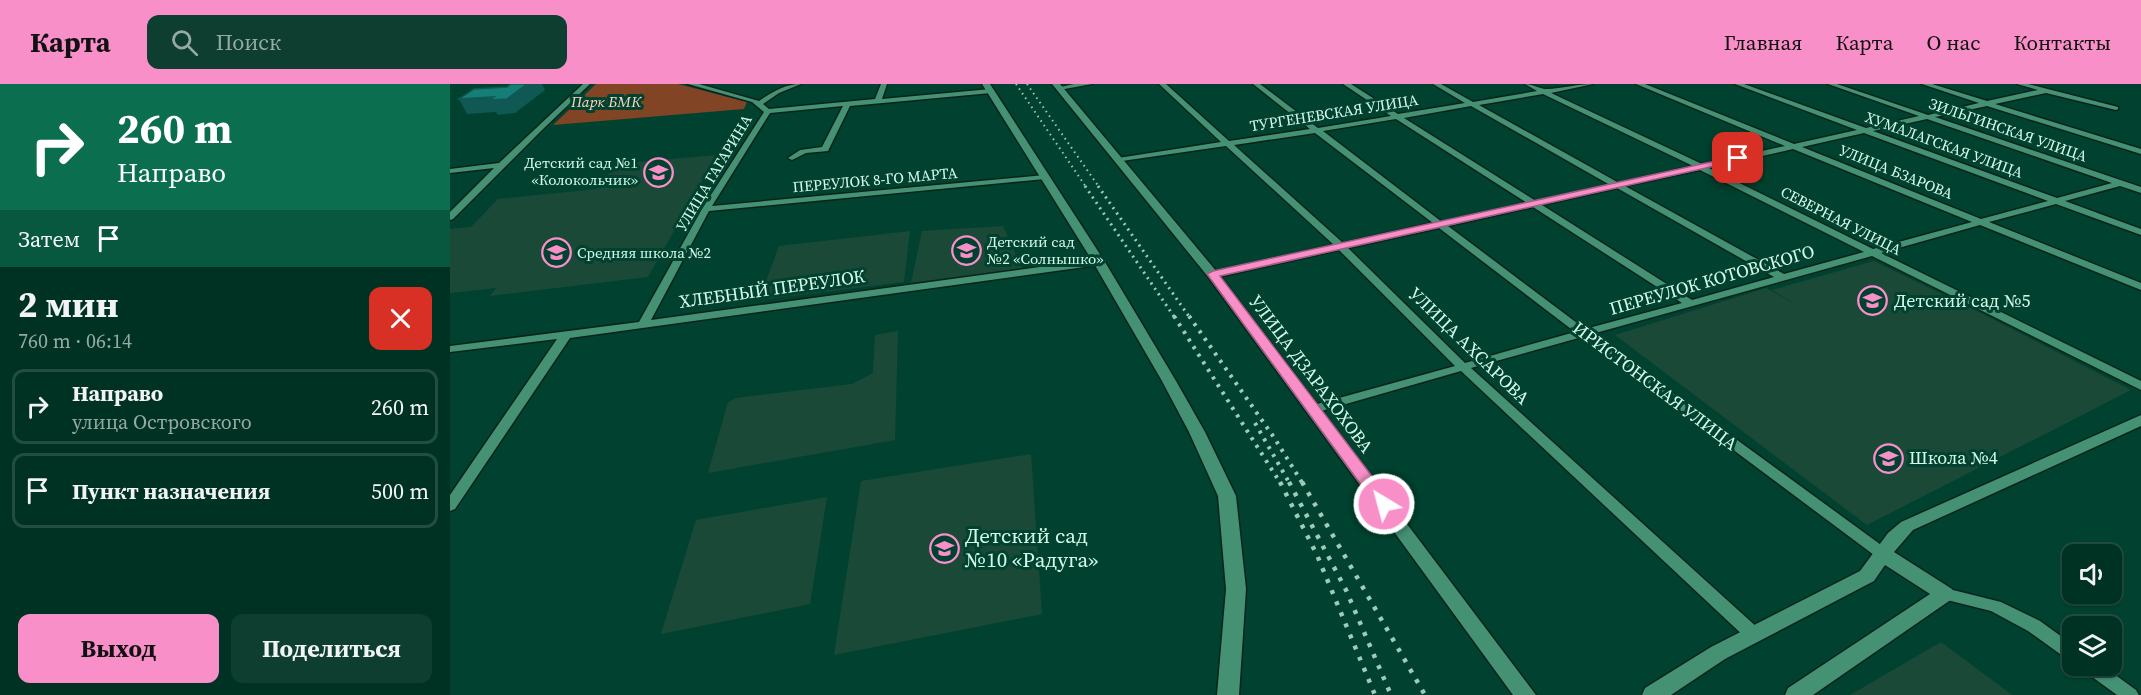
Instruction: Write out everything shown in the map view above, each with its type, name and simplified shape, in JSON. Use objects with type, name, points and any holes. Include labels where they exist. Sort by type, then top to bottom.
[{"type":"street","points":[[450,217],[539,128],[587,84]]},
{"type":"street","name":"УЛИЦА ГАГАРИНА","points":[[644,323],[706,208],[768,111],[754,100],[691,84]]},
{"type":"street","points":[[759,104],[777,92],[798,84]]},
{"type":"street","points":[[878,101],[884,84]]},
{"type":"street","points":[[1057,86],[1089,84]]},
{"type":"street","name":"УЛИЦА АХСАРОВА","points":[[1162,84],[1340,246],[1463,367],[1753,634]]},
{"type":"street","name":"ИРИСТОНСКАЯ УЛИЦА","points":[[1256,84],[1583,333],[1883,554],[1945,594],[1995,606],[2034,626],[2062,646]]},
{"type":"street","points":[[1346,84],[1690,303]]},
{"type":"street","points":[[1436,84],[1782,278]]},
{"type":"street","name":"СЕВЕРНАЯ УЛИЦА","points":[[1528,84],[1701,167],[2141,386]]},
{"type":"street","name":"ТУРГЕНЕВСКАЯ УЛИЦА","points":[[1118,160],[1318,130],[1590,84]]},
{"type":"street","name":"УЛИЦА БЗАРОВА","points":[[1639,84],[2141,287]]},
{"type":"street","name":"ХУМАЛАГСКАЯ УЛИЦА","points":[[1738,84],[2141,232]]},
{"type":"street","name":"ЗИЛЬГИНСКАЯ УЛИЦА","points":[[1831,84],[2141,190]]},
{"type":"street","points":[[1925,84],[2141,152]]},
{"type":"street","points":[[2020,84],[2116,108]]},
{"type":"street","name":"УЛИЦА ДЗАРАХОХОВА","points":[[1057,86],[1213,274],[1525,695]]},
{"type":"street","points":[[768,111],[989,88],[1099,261],[1197,432],[1227,496],[1236,589],[1228,695]]},
{"type":"street","points":[[1213,274],[2044,91]]},
{"type":"street","points":[[792,158],[813,149],[825,149],[848,103]]},
{"type":"street","points":[[450,171],[503,165]]},
{"type":"street","name":"ПЕРЕУЛОК 8-ГО МАРТА","points":[[706,208],[1045,177]]},
{"type":"street","name":"ПЕРЕУЛОК КОТОВСКОГО","points":[[1314,409],[2120,183]]},
{"type":"street","name":"ХЛЕБНЫЙ ПЕРЕУЛОК","points":[[450,349],[1099,261]]},
{"type":"street","points":[[450,507],[566,335]]},
{"type":"street","points":[[1653,695],[1753,634],[1867,576],[1894,538],[1907,526],[2141,420]]},
{"type":"street","points":[[1796,695],[1945,594]]},
{"type":"street","points":[[2104,676],[2130,695]]},
{"type":"shaded area","name":"Средняя школа №2","points":[[717,155],[648,277],[490,296],[496,288],[450,293],[450,229],[471,227],[498,199],[597,189],[616,164]]},
{"type":"shaded area","name":"Детский сад №2 «Солнышко»","points":[[1003,226],[1023,270],[911,283],[922,231]]},
{"type":"shaded area","points":[[910,231],[904,282],[759,300],[779,246]]},
{"type":"shaded area","name":"Школа №4","points":[[1874,261],[2131,390],[1867,525],[1615,335],[1766,288],[1801,307],[1772,290]]},
{"type":"shaded area","points":[[898,331],[895,440],[708,473],[728,402],[736,398],[852,384],[873,373],[875,335]]},
{"type":"shaded area","name":"Детский сад №10 «Радуга»","points":[[1031,454],[1042,614],[834,655],[861,481]]},
{"type":"shaded area","points":[[827,497],[810,604],[661,634],[696,520]]},
{"type":"shaded area","points":[[1941,642],[2012,695],[1850,695]]},
{"type":"green space","name":"Парк БМК","points":[[596,84],[678,84],[747,102],[744,109],[553,125]]},
{"type":"building","points":[[511,84],[527,84],[507,99],[490,100],[494,97],[459,99],[474,89],[507,87]]},
{"type":"railway","points":[[1016,84],[1086,187]]},
{"type":"railway","points":[[1027,84],[1099,187]]},
{"type":"railway","points":[[1085,186],[1175,318]]},
{"type":"railway","points":[[1098,186],[1190,318]]},
{"type":"railway","points":[[1174,316],[1281,484]]},
{"type":"railway","points":[[1189,316],[1275,439],[1303,484]]},
{"type":"railway","points":[[1255,423],[1290,484]]},
{"type":"railway","points":[[1280,482],[1317,555],[1375,695]]},
{"type":"railway","points":[[1289,482],[1346,590],[1391,695]]},
{"type":"railway","points":[[1302,482],[1425,695]]},
{"type":"place","name":"Детский сад №1 «Колокольчик»","points":[[659,172]]},
{"type":"place","name":"Детский сад №2 «Солнышко»","points":[[966,251]]},
{"type":"place","name":"Средняя школа №2","points":[[556,253]]},
{"type":"place","name":"Детский сад №5","points":[[1873,301]]},
{"type":"place","name":"Школа №4","points":[[1888,458]]},
{"type":"place","name":"Детский сад №10 «Радуга»","points":[[944,548]]},
{"type":"route","points":[[1384,504],[1213,274],[1738,158]]}]
